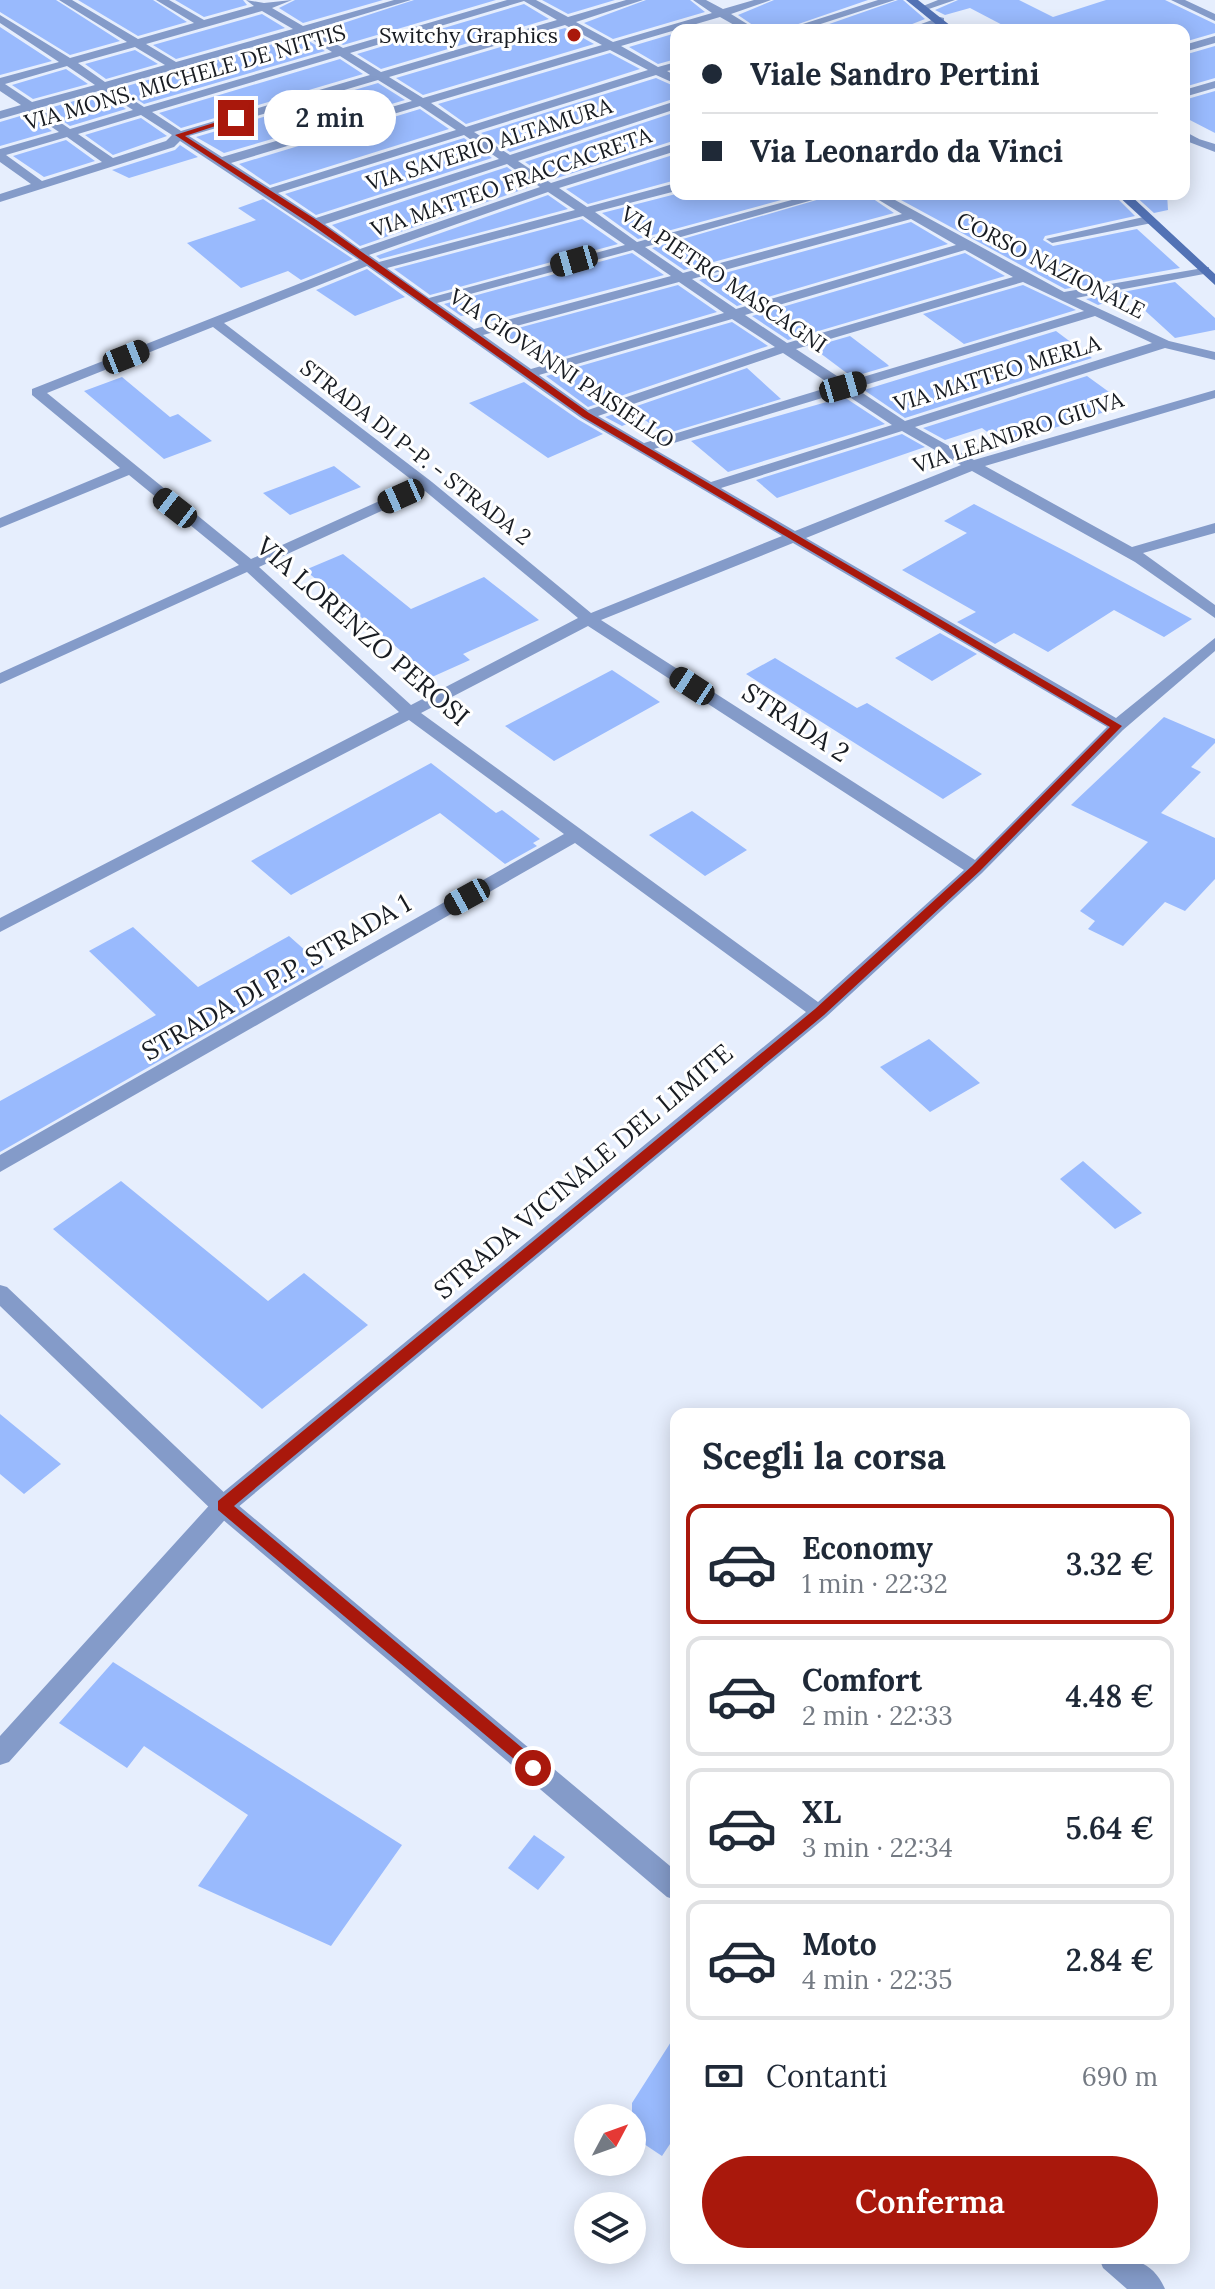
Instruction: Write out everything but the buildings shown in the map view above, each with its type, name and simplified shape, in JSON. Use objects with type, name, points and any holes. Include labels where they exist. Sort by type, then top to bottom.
[{"type":"main road","points":[[911,0],[944,24]]},
{"type":"main road","points":[[1128,200],[1210,276]]},
{"type":"street","points":[[64,0],[175,66]]},
{"type":"street","points":[[161,0],[203,24]]},
{"type":"street","name":"VIA PIETRO MASCAGNI","points":[[251,0],[304,29],[506,158],[734,315],[903,426],[1130,552],[1215,613]]},
{"type":"street","points":[[0,84],[287,0]]},
{"type":"street","points":[[0,115],[406,0]]},
{"type":"street","name":"VIA MONS. MICHELE DE NITTIS","points":[[0,154],[138,110],[519,0]]},
{"type":"street","points":[[528,0],[670,77]]},
{"type":"street","points":[[0,198],[170,144],[179,135],[638,0]]},
{"type":"street","points":[[698,0],[741,24]]},
{"type":"street","points":[[682,24],[766,0]]},
{"type":"street","points":[[810,24],[890,0]]},
{"type":"street","points":[[923,8],[950,0]]},
{"type":"street","points":[[1176,0],[1215,18]]},
{"type":"street","points":[[1191,7],[1213,0]]},
{"type":"street","name":"VIA GIOVANNI PAISIELLO","points":[[0,18],[315,223],[586,415],[1117,726]]},
{"type":"street","points":[[928,24],[940,20]]},
{"type":"street","points":[[220,162],[670,27]]},
{"type":"street","points":[[1190,47],[1215,39]]},
{"type":"street","points":[[266,193],[670,67]]},
{"type":"street","points":[[0,84],[112,163]]},
{"type":"street","points":[[1190,92],[1215,84]]},
{"type":"street","name":"VIA SAVERIO ALTAMURA","points":[[315,223],[670,107]]},
{"type":"street","points":[[1190,137],[1215,133]]},
{"type":"street","points":[[1190,137],[1215,148]]},
{"type":"street","name":"VIA MATTEO FRACCACRETA","points":[[368,261],[548,188],[670,149]]},
{"type":"street","points":[[0,154],[40,185]]},
{"type":"street","points":[[214,322],[368,261],[670,188]]},
{"type":"street","points":[[424,303],[805,200]]},
{"type":"street","name":"CORSO NAZIONALE","points":[[886,200],[1024,278],[1164,344],[1215,356]]},
{"type":"street","points":[[469,335],[913,215]]},
{"type":"street","points":[[1052,239],[1148,220]]},
{"type":"street","points":[[526,375],[966,246]]},
{"type":"street","points":[[1063,296],[1210,276]]},
{"type":"street","points":[[586,415],[786,348],[1024,278]]},
{"type":"street","points":[[642,448],[1098,311]]},
{"type":"street","name":"VIA LORENZO PEROSI","points":[[214,322],[37,392],[127,470],[247,564],[410,713],[819,1012]]},
{"type":"street","name":"STRADA DI P-P. - STRADA 2","points":[[214,322],[427,485],[589,619]]},
{"type":"street","name":"VIA MATTEO MERLA","points":[[706,488],[1164,344]]},
{"type":"street","name":"VIA LEANDRO GIUVA","points":[[0,926],[589,619],[974,465],[1215,394]]},
{"type":"street","points":[[0,523],[127,470]]},
{"type":"street","points":[[0,679],[247,564],[427,485]]},
{"type":"street","points":[[1130,552],[1215,528]]},
{"type":"street","name":"STRADA 2","points":[[589,619],[976,869]]},
{"type":"street","name":"STRADA VICINALE DEL LIMITE","points":[[0,1754],[223,1506],[819,1012],[976,869],[1117,726],[1215,643]]},
{"type":"street","name":"STRADA DI P.P. STRADA 1","points":[[0,1164],[577,834]]},
{"type":"street","points":[[0,1293],[223,1506],[670,1883]]},
{"type":"street","points":[[1120,2264],[1150,2289]]},
{"type":"place","name":"Switchy Graphics","points":[[574,35]]},
{"type":"route","points":[[236,118],[179,135],[315,223],[586,415],[1117,726],[976,869],[819,1012],[223,1506],[533,1768]]}]
